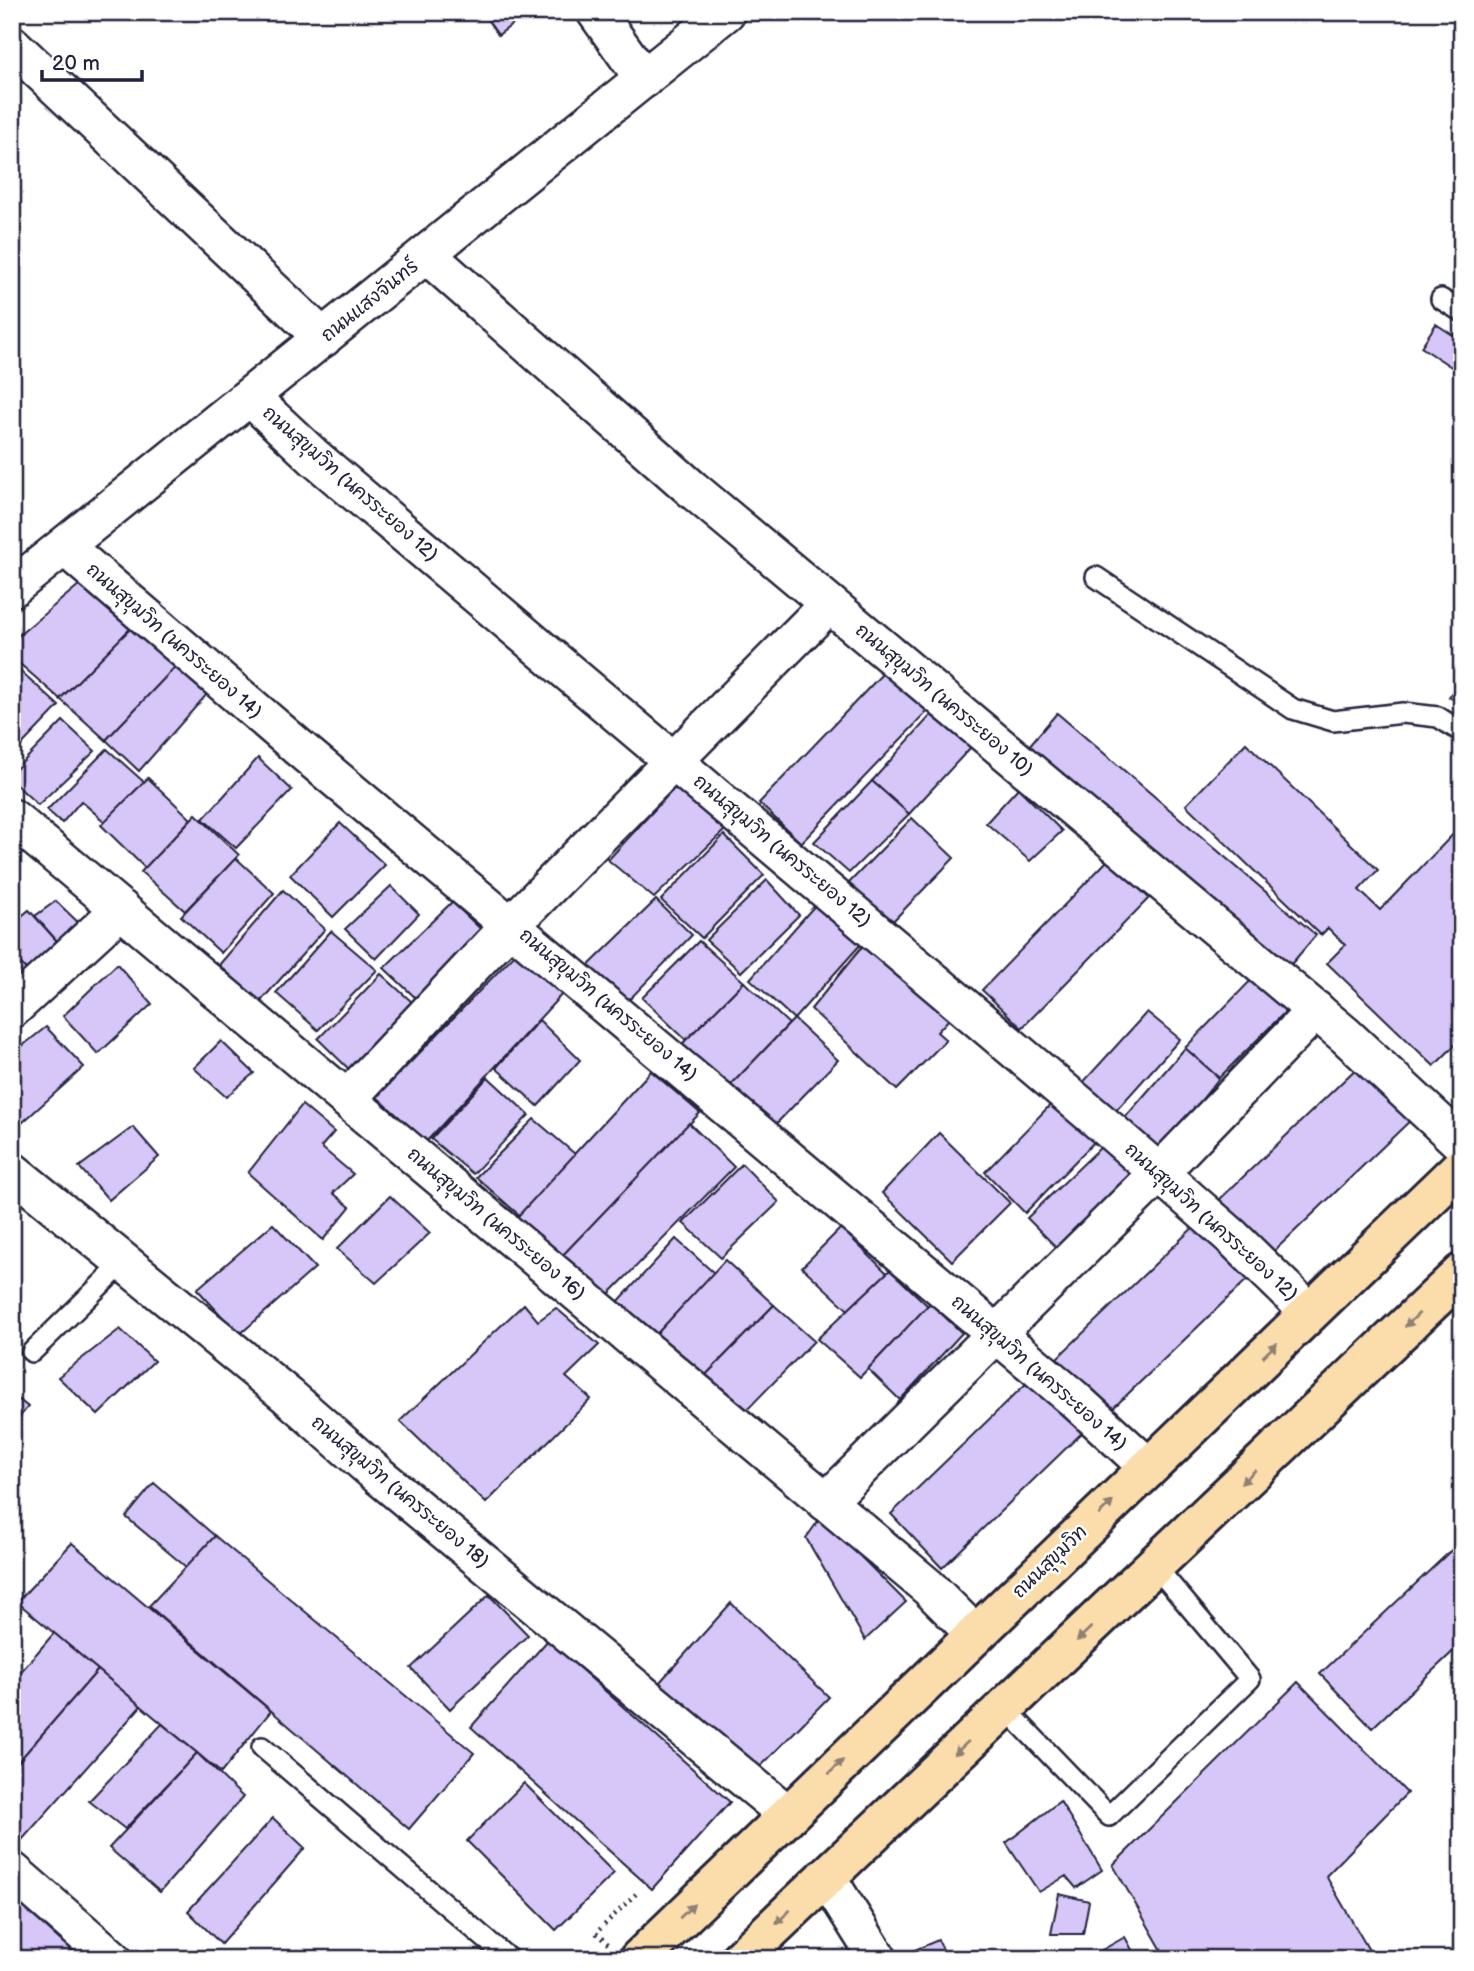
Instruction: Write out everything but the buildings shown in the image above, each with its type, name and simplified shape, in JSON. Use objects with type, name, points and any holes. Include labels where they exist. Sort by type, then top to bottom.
[{"type":"main road","name":"ถนนสุขุมวิท","points":[[639,1959],[1462,1166]]},
{"type":"main road","points":[[740,1959],[1462,1273]]},
{"type":"street","points":[[596,12],[644,79]]},
{"type":"street","name":"ถนนแสงจันทร์","points":[[12,588],[726,12]]},
{"type":"street","points":[[12,46],[323,338]]},
{"type":"street","name":"ถนนสุขุมวิท (นครระยอง 10)","points":[[427,255],[692,489],[1316,1010],[1462,1144]]},
{"type":"street","name":"ถนนสุขุมวิท (นครระยอง 12)","points":[[250,397],[315,458],[675,760],[1159,1173],[1231,1236],[1309,1312]]},
{"type":"street","name":"ถนนสุขุมวิท (นครระยอง 14)","points":[[65,547],[1073,1398],[1148,1467]]},
{"type":"street","points":[[347,1099],[511,925],[829,604]]},
{"type":"street","name":"ถนนสุขุมวิท (นครระยอง 16)","points":[[12,818],[928,1587],[975,1634]]},
{"type":"street","points":[[12,1009],[121,909]]},
{"type":"street","points":[[826,1502],[1159,1173],[1316,1010]]},
{"type":"street","name":"ถนนสุขุมวิท (นครระยอง 18)","points":[[12,1171],[288,1396],[787,1814]]},
{"type":"street","points":[[12,1871],[113,1959]]},
{"type":"street","points":[[826,1876],[878,1959]]},
{"type":"lane","points":[[1441,299],[1462,312]]},
{"type":"lane","points":[[1096,577],[1293,709],[1333,720],[1403,713],[1438,717],[1462,732]]},
{"type":"lane","points":[[32,1352],[124,1264]]},
{"type":"lane","points":[[1005,1708],[1109,1816],[1250,1679],[1155,1566]]},
{"type":"lane","points":[[262,1747],[509,1959]]},
{"type":"path","points":[[596,1933],[636,1893]]}]
